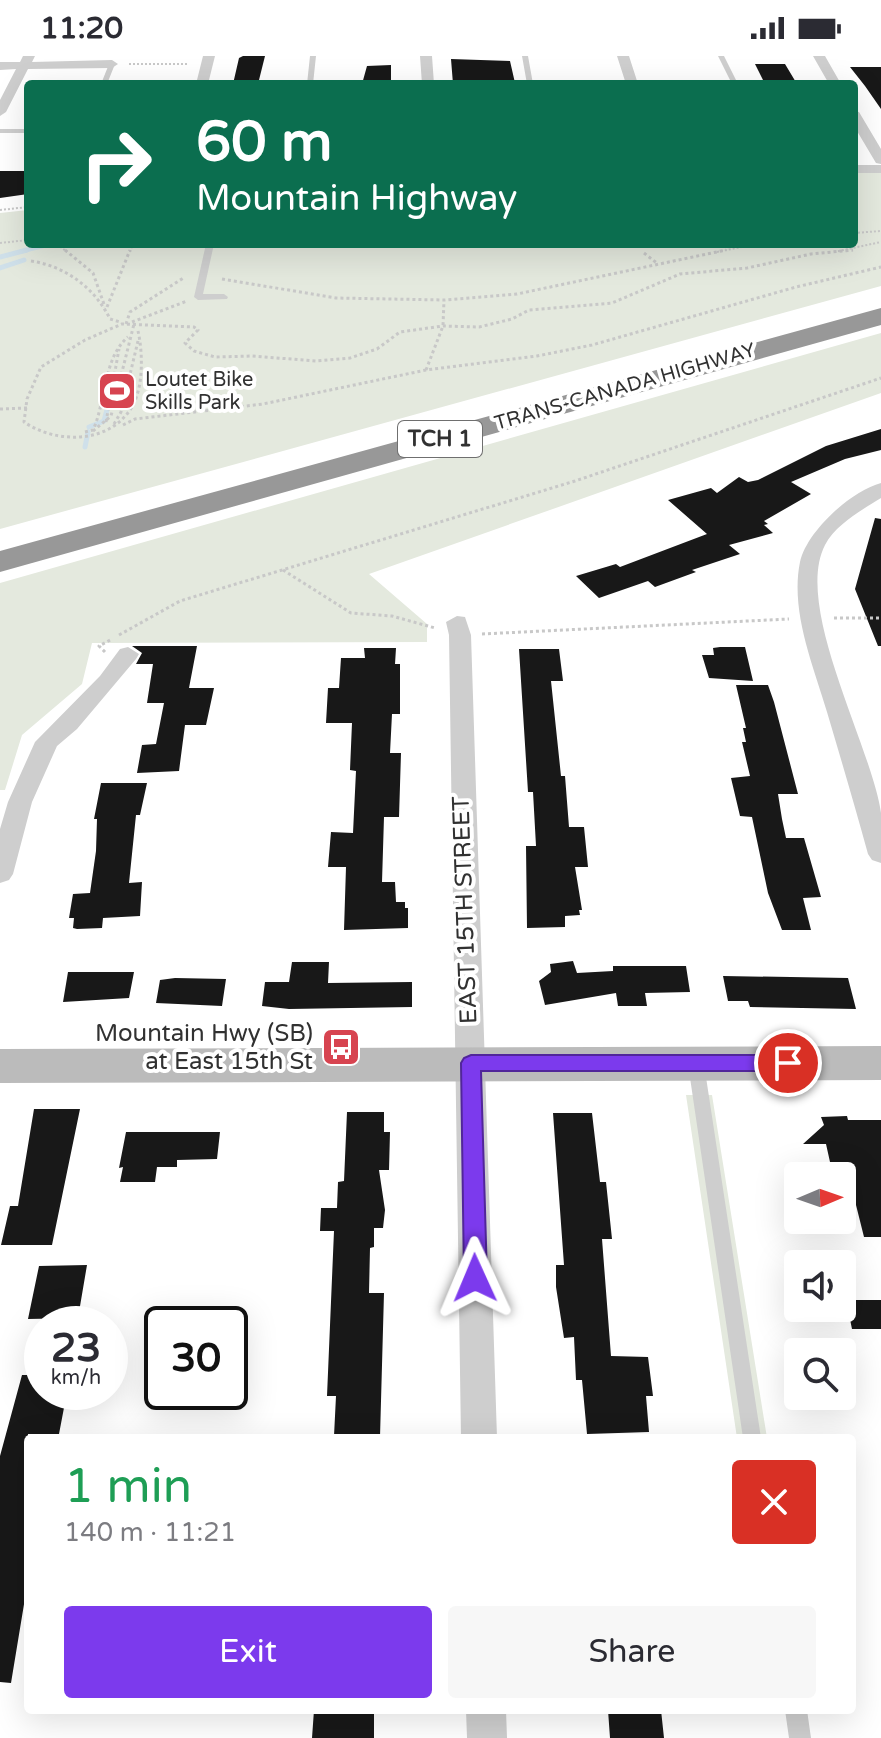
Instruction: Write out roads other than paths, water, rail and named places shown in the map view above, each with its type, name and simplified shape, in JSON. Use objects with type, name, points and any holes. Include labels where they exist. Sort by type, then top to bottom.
[{"type":"highway","name":"TRANS-CANADA HIGHWAY","points":[[0,544],[881,302]]},
{"type":"highway","name":"TRANS-CANADA HIGHWAY","points":[[0,562],[881,316]]},
{"type":"main road","points":[[0,1066],[881,1063]]},
{"type":"street","points":[[426,56],[428,80]]},
{"type":"street","points":[[623,56],[631,80]]},
{"type":"street","points":[[819,56],[833,80]]},
{"type":"street","points":[[203,80],[208,60]]},
{"type":"street","points":[[0,66],[26,61],[112,64]]},
{"type":"street","points":[[0,112],[26,61]]},
{"type":"street","points":[[860,137],[881,160]]},
{"type":"street","points":[[858,169],[881,169]]},
{"type":"street","points":[[881,489],[843,514],[816,543],[810,563],[808,594],[812,618],[873,798],[881,854]]},
{"type":"street","name":"EAST 15TH STREET","points":[[458,629],[479,1434]]},
{"type":"street","points":[[0,874],[20,802],[47,742],[69,724],[123,660]]},
{"type":"street","points":[[486,1714],[487,1738]]},
{"type":"lane","points":[[310,80],[313,56]]},
{"type":"lane","points":[[525,56],[529,80]]},
{"type":"lane","points":[[721,56],[733,80]]},
{"type":"lane","points":[[106,80],[112,64]]},
{"type":"lane","points":[[0,131],[24,131]]},
{"type":"lane","points":[[209,248],[198,297],[224,297]]},
{"type":"lane","points":[[696,1064],[751,1434]]},
{"type":"lane","points":[[797,1714],[800,1738]]},
{"type":"waterway","points":[[23,251],[36,248]]},
{"type":"waterway","points":[[0,257],[23,251]]},
{"type":"waterway","points":[[19,252],[23,251]]},
{"type":"waterway","points":[[0,268],[24,260]]},
{"type":"waterway","points":[[89,427],[104,421],[109,402]]},
{"type":"waterway","points":[[85,447],[88,432]]},
{"type":"place","name":"Loutet Bike Skills Park","points":[[117,391]]},
{"type":"place","name":"Mountain Hwy (SB) at East 15th St","points":[[341,1047]]}]
